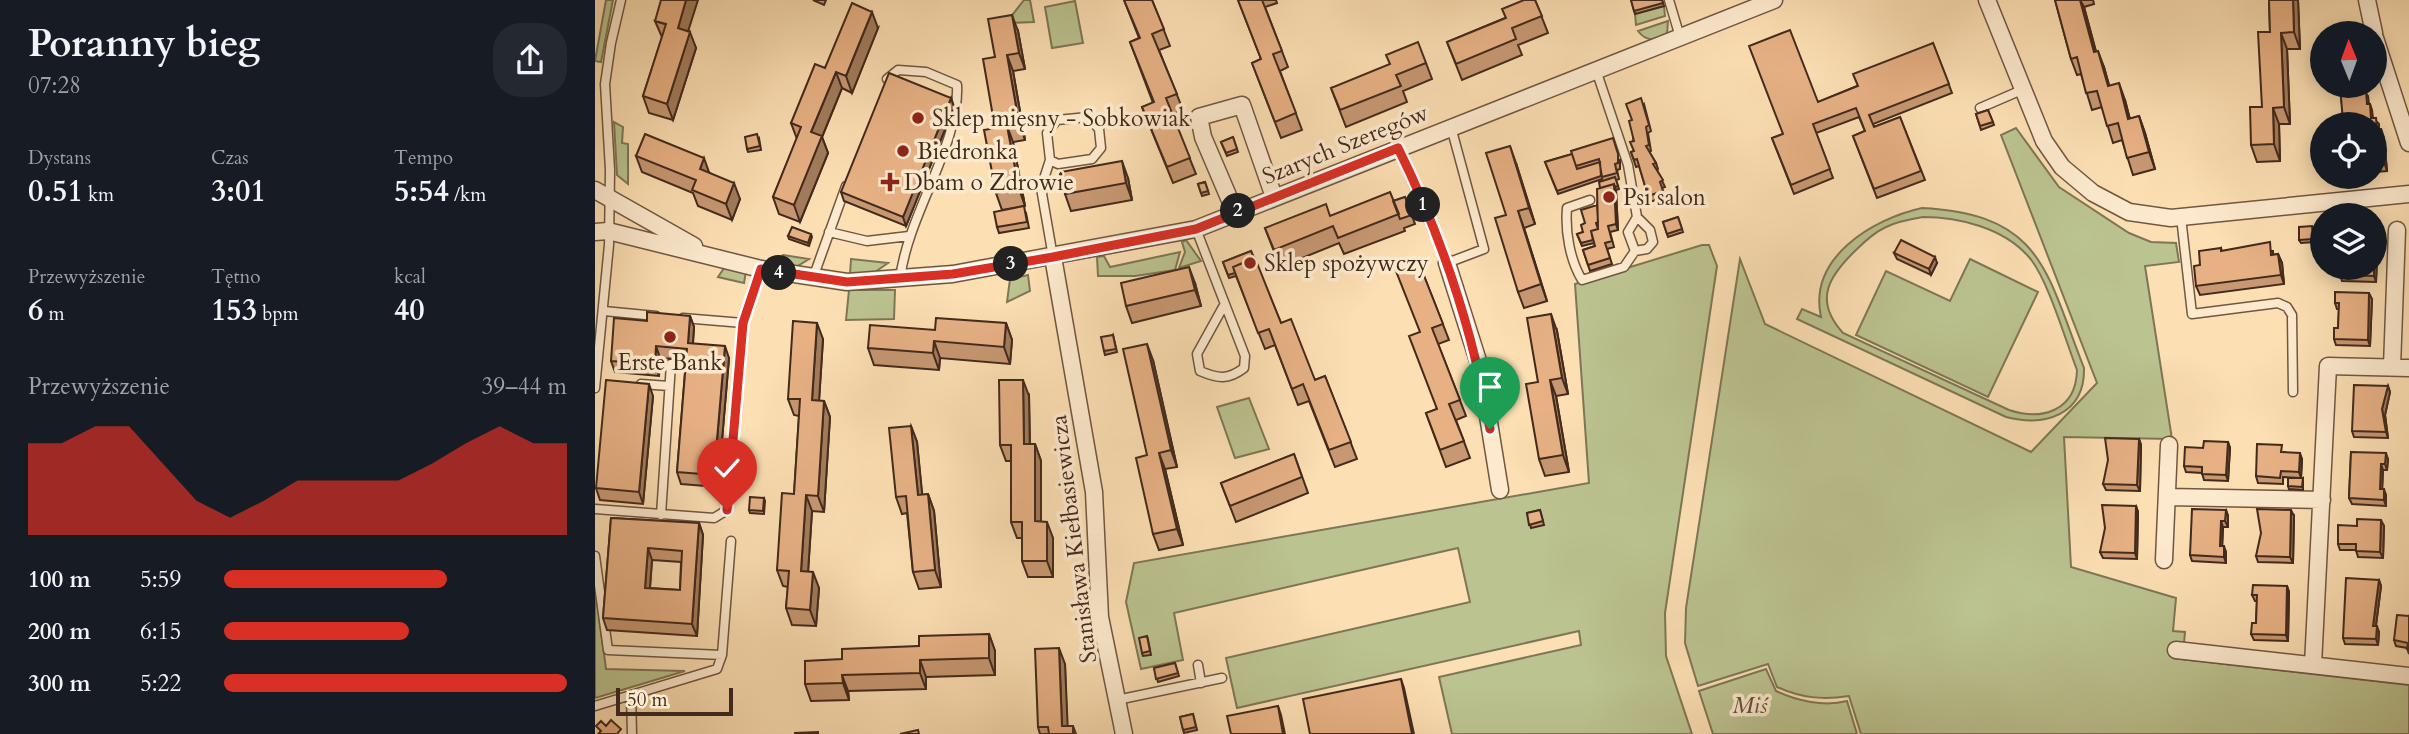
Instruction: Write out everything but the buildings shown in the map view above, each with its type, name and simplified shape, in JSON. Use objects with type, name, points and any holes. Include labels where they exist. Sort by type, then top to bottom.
[{"type":"street","name":"Szarych Szeregów","points":[[601,231],[712,255],[761,269],[847,282],[953,274],[1196,229],[1774,0]]},
{"type":"street","points":[[1987,0],[2050,149],[2062,167],[2093,194],[2129,212],[2181,217],[2409,194]]},
{"type":"street","points":[[2367,0],[2371,21]]},
{"type":"street","points":[[2387,76],[2409,143]]},
{"type":"street","points":[[1235,212],[1202,137],[1199,117],[1242,105],[1274,197]]},
{"type":"street","name":"Szarych Szeregów","points":[[595,190],[712,255]]},
{"type":"street","points":[[2313,665],[2328,366],[2401,368],[2397,230]]},
{"type":"street","name":"Stanisława Kiełbasiewicza","points":[[1053,257],[1094,492],[1100,617],[1124,734]]},
{"type":"street","points":[[1447,262],[1480,367],[1500,490]]},
{"type":"street","points":[[2164,560],[2169,445]]},
{"type":"street","points":[[2167,497],[2322,500]]},
{"type":"street","points":[[2176,650],[2409,676]]},
{"type":"lane","points":[[595,388],[604,311],[601,231],[610,199],[605,84],[621,0]]},
{"type":"lane","points":[[1669,0],[1680,37]]},
{"type":"lane","points":[[883,91],[888,78],[898,70],[926,72],[957,85],[958,110],[909,236],[900,279]]},
{"type":"lane","points":[[1590,200],[1567,208],[1565,227],[1576,270],[1582,280],[1624,267],[1635,251],[1647,249],[1653,242],[1650,230],[1637,217],[1628,165],[1596,70]]},
{"type":"lane","points":[[1980,108],[2024,89]]},
{"type":"lane","points":[[1050,160],[1058,164],[1092,159],[1101,148],[1099,129],[1088,117],[1057,120],[1048,133],[1050,160],[1041,188],[1053,257]]},
{"type":"lane","points":[[1398,148],[1447,262],[1484,249],[1451,127]]},
{"type":"lane","points":[[813,278],[848,181]]},
{"type":"lane","points":[[1635,251],[1630,244],[1628,232],[1637,217]]},
{"type":"lane","points":[[2181,217],[2192,314],[2278,303],[2287,307],[2292,315],[2293,392]]},
{"type":"lane","points":[[1196,229],[1223,307],[1241,340],[1244,368],[1232,378],[1217,379],[1201,371],[1197,355],[1223,307]]},
{"type":"lane","points":[[829,232],[867,241],[909,236]]},
{"type":"lane","points":[[595,509],[714,518],[727,510],[743,323],[761,269]]},
{"type":"lane","points":[[604,311],[743,323]]},
{"type":"lane","points":[[660,515],[671,364]]},
{"type":"lane","points":[[630,383],[669,386]]},
{"type":"lane","points":[[595,706],[717,669],[722,655],[731,541]]},
{"type":"lane","points":[[595,556],[608,650],[722,655]]},
{"type":"lane","points":[[1198,665],[1201,683]]},
{"type":"lane","points":[[1117,700],[1222,678]]},
{"type":"lane","points":[[631,695],[632,734]]},
{"type":"green space","points":[[606,0],[613,0],[601,62],[595,61]]},
{"type":"green space","points":[[1024,0],[1030,0],[1034,22],[1006,23]]},
{"type":"green space","points":[[1075,1],[1083,43],[1052,48],[1045,7]]},
{"type":"green space","points":[[1664,6],[1665,16],[1636,25],[1635,14]]},
{"type":"green space","points":[[1668,21],[1667,34],[1659,38],[1648,39],[1638,31]]},
{"type":"green space","points":[[614,122],[623,127],[622,143],[628,144],[628,184],[617,175]]},
{"type":"green space","points":[[2016,128],[2059,187],[2129,233],[2151,242],[2176,243],[2179,262],[2145,266],[2172,439],[2064,437],[2071,567],[2176,598],[2173,631],[2185,632],[2184,643],[2175,642],[2173,658],[2409,685],[2409,734],[1861,734],[1849,696],[1812,697],[1786,691],[1777,687],[1768,664],[1698,686],[1685,643],[1686,608],[1740,259],[1765,324],[2031,452],[2097,383],[2001,135]]},
{"type":"green space","points":[[1922,208],[1962,213],[1993,222],[2016,236],[2034,254],[2060,303],[2084,368],[2083,384],[2070,407],[2048,418],[2021,420],[2006,417],[1797,319],[1802,309],[1821,317],[1820,296],[1824,277],[1834,259],[1848,244],[1883,221]],"holes":[[[1923,217],[1965,222],[1993,231],[2018,246],[2035,265],[2049,293],[2077,370],[2071,395],[2055,410],[2033,414],[2009,410],[1843,333],[1834,321],[1829,310],[1828,289],[1838,269],[1856,250],[1874,234],[1891,225]]]},
{"type":"green space","points":[[1186,240],[1201,261],[1179,268],[1185,252],[1182,242]]},
{"type":"green space","points":[[1709,245],[1717,266],[1665,613],[1666,656],[1692,734],[1452,734],[1439,677],[1581,645],[1579,631],[1237,708],[1226,658],[1470,602],[1458,548],[1174,613],[1183,660],[1141,669],[1126,602],[1134,563],[1589,483],[1575,284]]},
{"type":"green space","points":[[1180,252],[1175,270],[1135,276],[1098,276],[1097,257],[1104,256],[1110,267]]},
{"type":"green space","points":[[783,255],[809,259],[796,267],[778,264]]},
{"type":"green space","points":[[851,259],[888,263],[875,272],[850,274]]},
{"type":"green space","points":[[1970,259],[2038,292],[1988,397],[1856,335],[1886,271],[1950,301]]},
{"type":"green space","points":[[724,268],[746,271],[744,283],[718,277]]},
{"type":"green space","points":[[1028,275],[1030,291],[1007,302],[1010,279]]},
{"type":"green space","points":[[849,290],[895,290],[894,319],[846,320]]},
{"type":"green space","points":[[1249,398],[1269,449],[1235,458],[1217,407]]},
{"type":"green space","points":[[595,587],[606,669],[685,671],[595,698]]},
{"type":"green space","name":"Miś","points":[[1766,669],[1776,691],[1784,695],[1820,703],[1847,701],[1857,734],[1713,734],[1699,691]]},
{"type":"place","name":"Sklep mięsny - Sobkowiak","points":[[918,118]]},
{"type":"place","name":"Biedronka","points":[[903,151]]},
{"type":"place","name":"Dbam o Zdrowie","points":[[890,182]]},
{"type":"place","name":"Psi salon","points":[[1609,197]]},
{"type":"place","name":"Sklep spożywczy","points":[[1250,263]]},
{"type":"place","name":"Erste Bank","points":[[670,337]]},
{"type":"route","points":[[727,510],[743,323],[761,269],[847,282],[953,274],[1053,257],[1196,229],[1398,148],[1447,262],[1480,367],[1490,429]]}]
